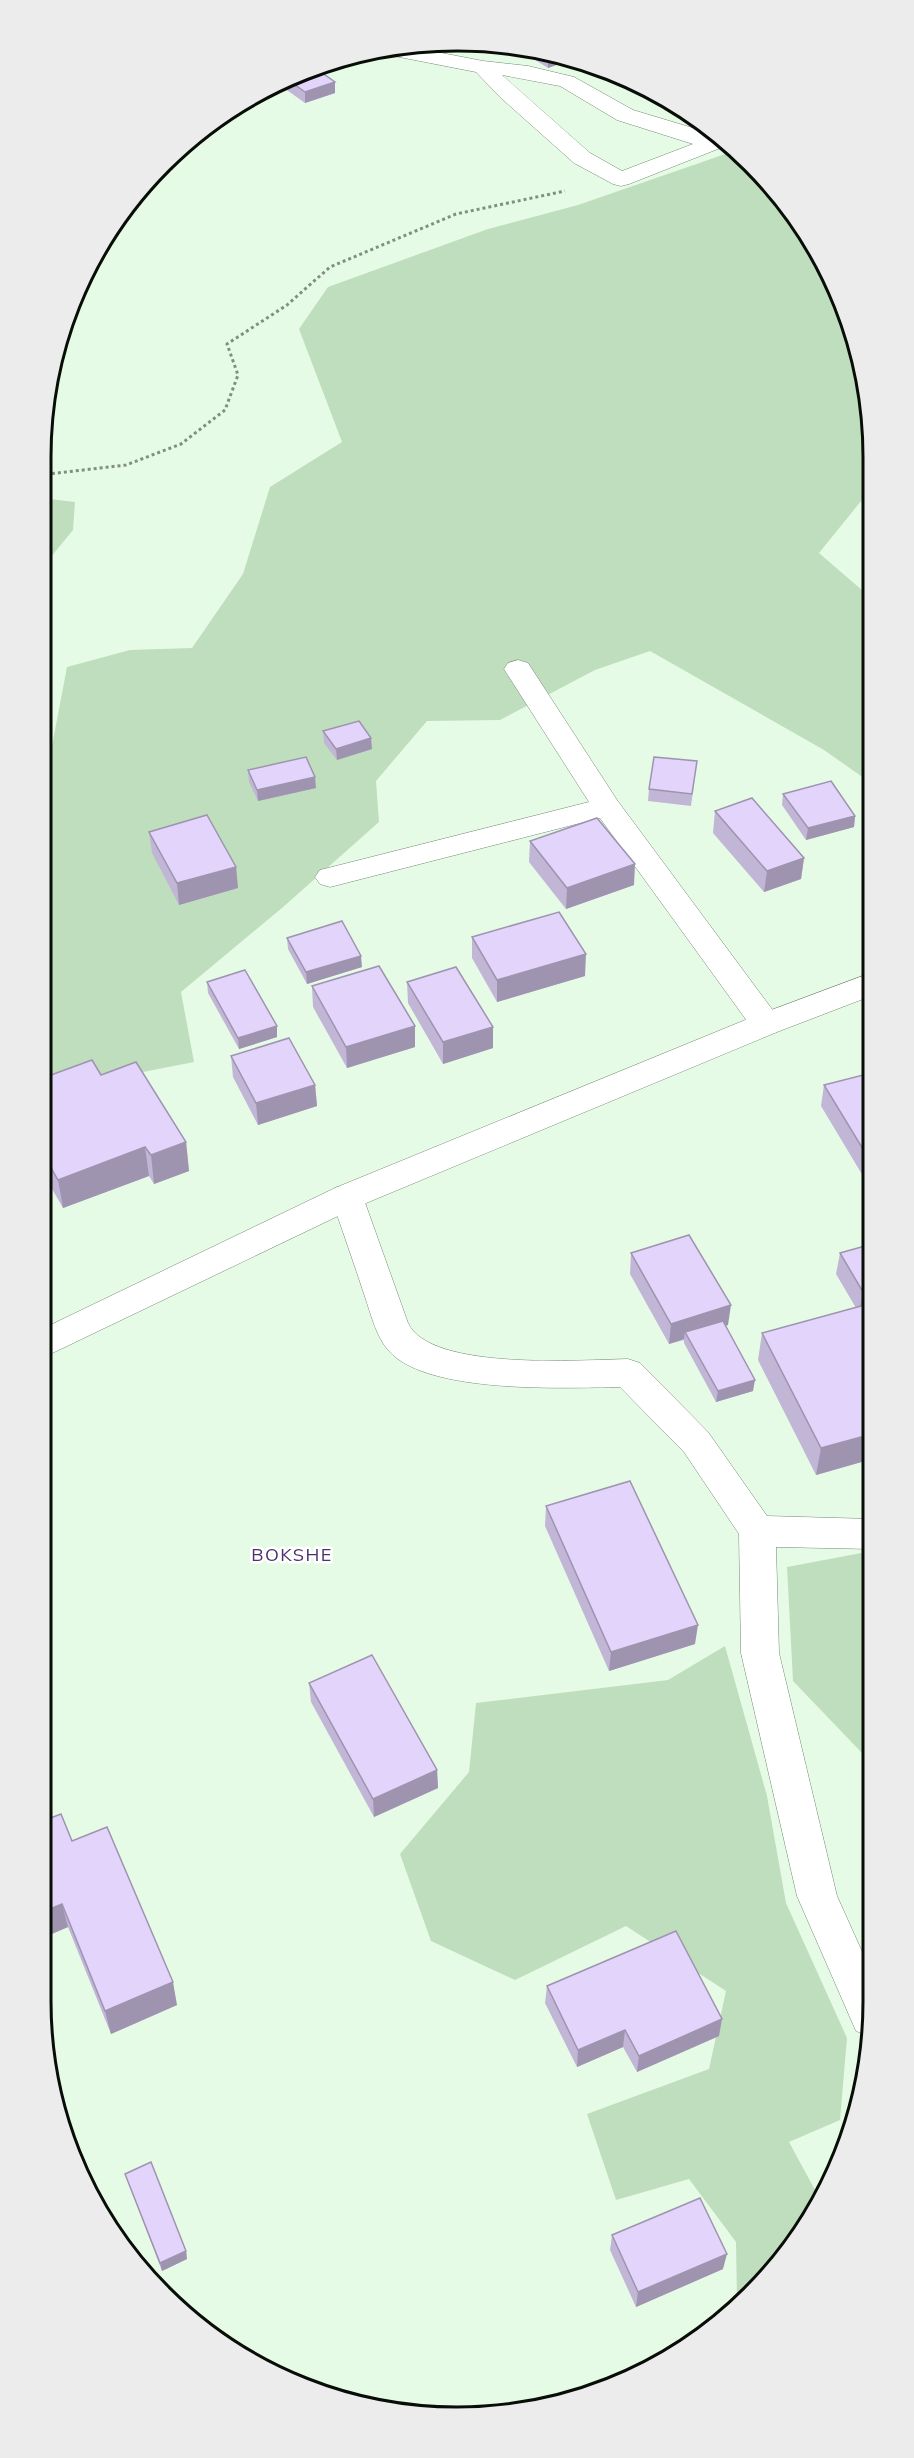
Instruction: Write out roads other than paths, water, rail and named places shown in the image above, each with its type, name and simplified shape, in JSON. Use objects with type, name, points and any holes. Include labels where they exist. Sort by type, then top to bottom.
[{"type":"street","points":[[412,53],[483,67],[528,72],[567,81],[625,115],[710,140]]},
{"type":"street","points":[[483,67],[508,94],[582,158],[621,179],[714,143]]},
{"type":"street","points":[[518,669],[608,807],[766,1024]]},
{"type":"street","points":[[330,878],[608,807]]},
{"type":"street","points":[[51,1341],[347,1197],[766,1024],[863,987]]},
{"type":"street","points":[[347,1197],[391,1323],[400,1342],[430,1360],[509,1374],[628,1373],[696,1442],[757,1531],[760,1653],[817,1896],[863,1999]]},
{"type":"street","points":[[757,1531],[863,1534]]},
{"type":"district","name":"BOKSHE","points":[[292,1554]]}]
